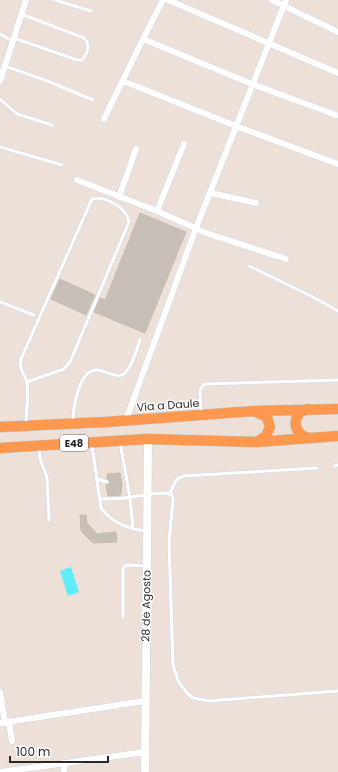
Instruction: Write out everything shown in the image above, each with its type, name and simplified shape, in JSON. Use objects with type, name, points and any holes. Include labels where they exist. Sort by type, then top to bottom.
[{"type":"highway","points":[[308,438],[298,432],[295,422],[300,412],[310,409]]},
{"type":"highway","name":"Vía a Daule","points":[[0,427],[73,424],[254,411],[338,409]]},
{"type":"highway","points":[[254,411],[267,417],[270,427],[266,436],[256,442]]},
{"type":"highway","name":"E48","points":[[0,448],[148,439],[256,442],[338,436]]},
{"type":"street","points":[[0,80],[26,0]]},
{"type":"street","points":[[104,119],[163,0]]},
{"type":"street","points":[[168,0],[338,73]]},
{"type":"street","points":[[272,0],[285,3],[338,32]]},
{"type":"street","points":[[126,420],[196,228],[285,3]]},
{"type":"street","points":[[143,40],[252,84],[336,115]]},
{"type":"street","points":[[123,81],[236,126],[338,164]]},
{"type":"street","points":[[157,211],[184,144]]},
{"type":"street","points":[[119,197],[136,149]]},
{"type":"street","points":[[76,180],[157,211],[206,233],[286,259]]},
{"type":"street","points":[[210,193],[256,203]]},
{"type":"street","name":"28 de Agosto","points":[[145,772],[148,439]]},
{"type":"street","points":[[0,692],[5,723],[12,741]]},
{"type":"street","points":[[5,723],[145,701]]},
{"type":"street","points":[[1,772],[145,752]]},
{"type":"street","points":[[64,763],[64,772]]},
{"type":"lane","points":[[55,0],[91,11]]},
{"type":"lane","points":[[0,34],[78,60],[82,60],[88,49],[88,44],[84,38],[21,14]]},
{"type":"lane","points":[[5,66],[50,82],[93,100]]},
{"type":"lane","points":[[0,99],[17,114],[52,125]]},
{"type":"lane","points":[[0,147],[62,165]]},
{"type":"lane","points":[[26,426],[28,396],[27,382],[20,367],[20,359],[92,199],[101,198],[119,206],[126,213],[129,222],[70,362],[64,369],[27,382]]},
{"type":"lane","points":[[249,266],[315,298],[338,312]]},
{"type":"lane","points":[[0,302],[34,315]]},
{"type":"lane","points":[[73,424],[73,414],[78,392],[88,373],[97,370],[117,375],[122,374],[129,367],[140,340]]},
{"type":"lane","points":[[201,415],[200,390],[201,386],[207,383],[338,380]]},
{"type":"lane","points":[[119,441],[130,498],[133,529]]},
{"type":"lane","points":[[92,443],[101,508],[108,517],[117,524],[133,529],[147,531]]},
{"type":"lane","points":[[39,446],[40,459],[46,471],[48,482],[49,520]]},
{"type":"lane","points":[[317,468],[184,476],[175,482],[170,494],[173,500],[169,542],[174,665],[178,681],[187,693],[192,698],[209,701],[338,691]]},
{"type":"lane","points":[[97,480],[106,482]]},
{"type":"lane","points":[[121,481],[126,480]]},
{"type":"lane","points":[[99,499],[130,498],[161,493],[170,494]]},
{"type":"lane","points":[[123,617],[124,566],[147,566]]},
{"type":"water","points":[[71,567],[79,592],[68,596],[60,571]]},
{"type":"building","points":[[140,213],[186,232],[145,333],[94,312],[100,298],[105,300]]},
{"type":"building","points":[[60,279],[95,295],[86,315],[51,299]]},
{"type":"building","points":[[120,473],[122,484],[121,495],[108,496],[106,485],[110,482],[107,479],[107,474]]},
{"type":"building","points":[[80,515],[86,515],[87,523],[97,534],[116,532],[117,542],[93,543],[81,531]]}]
